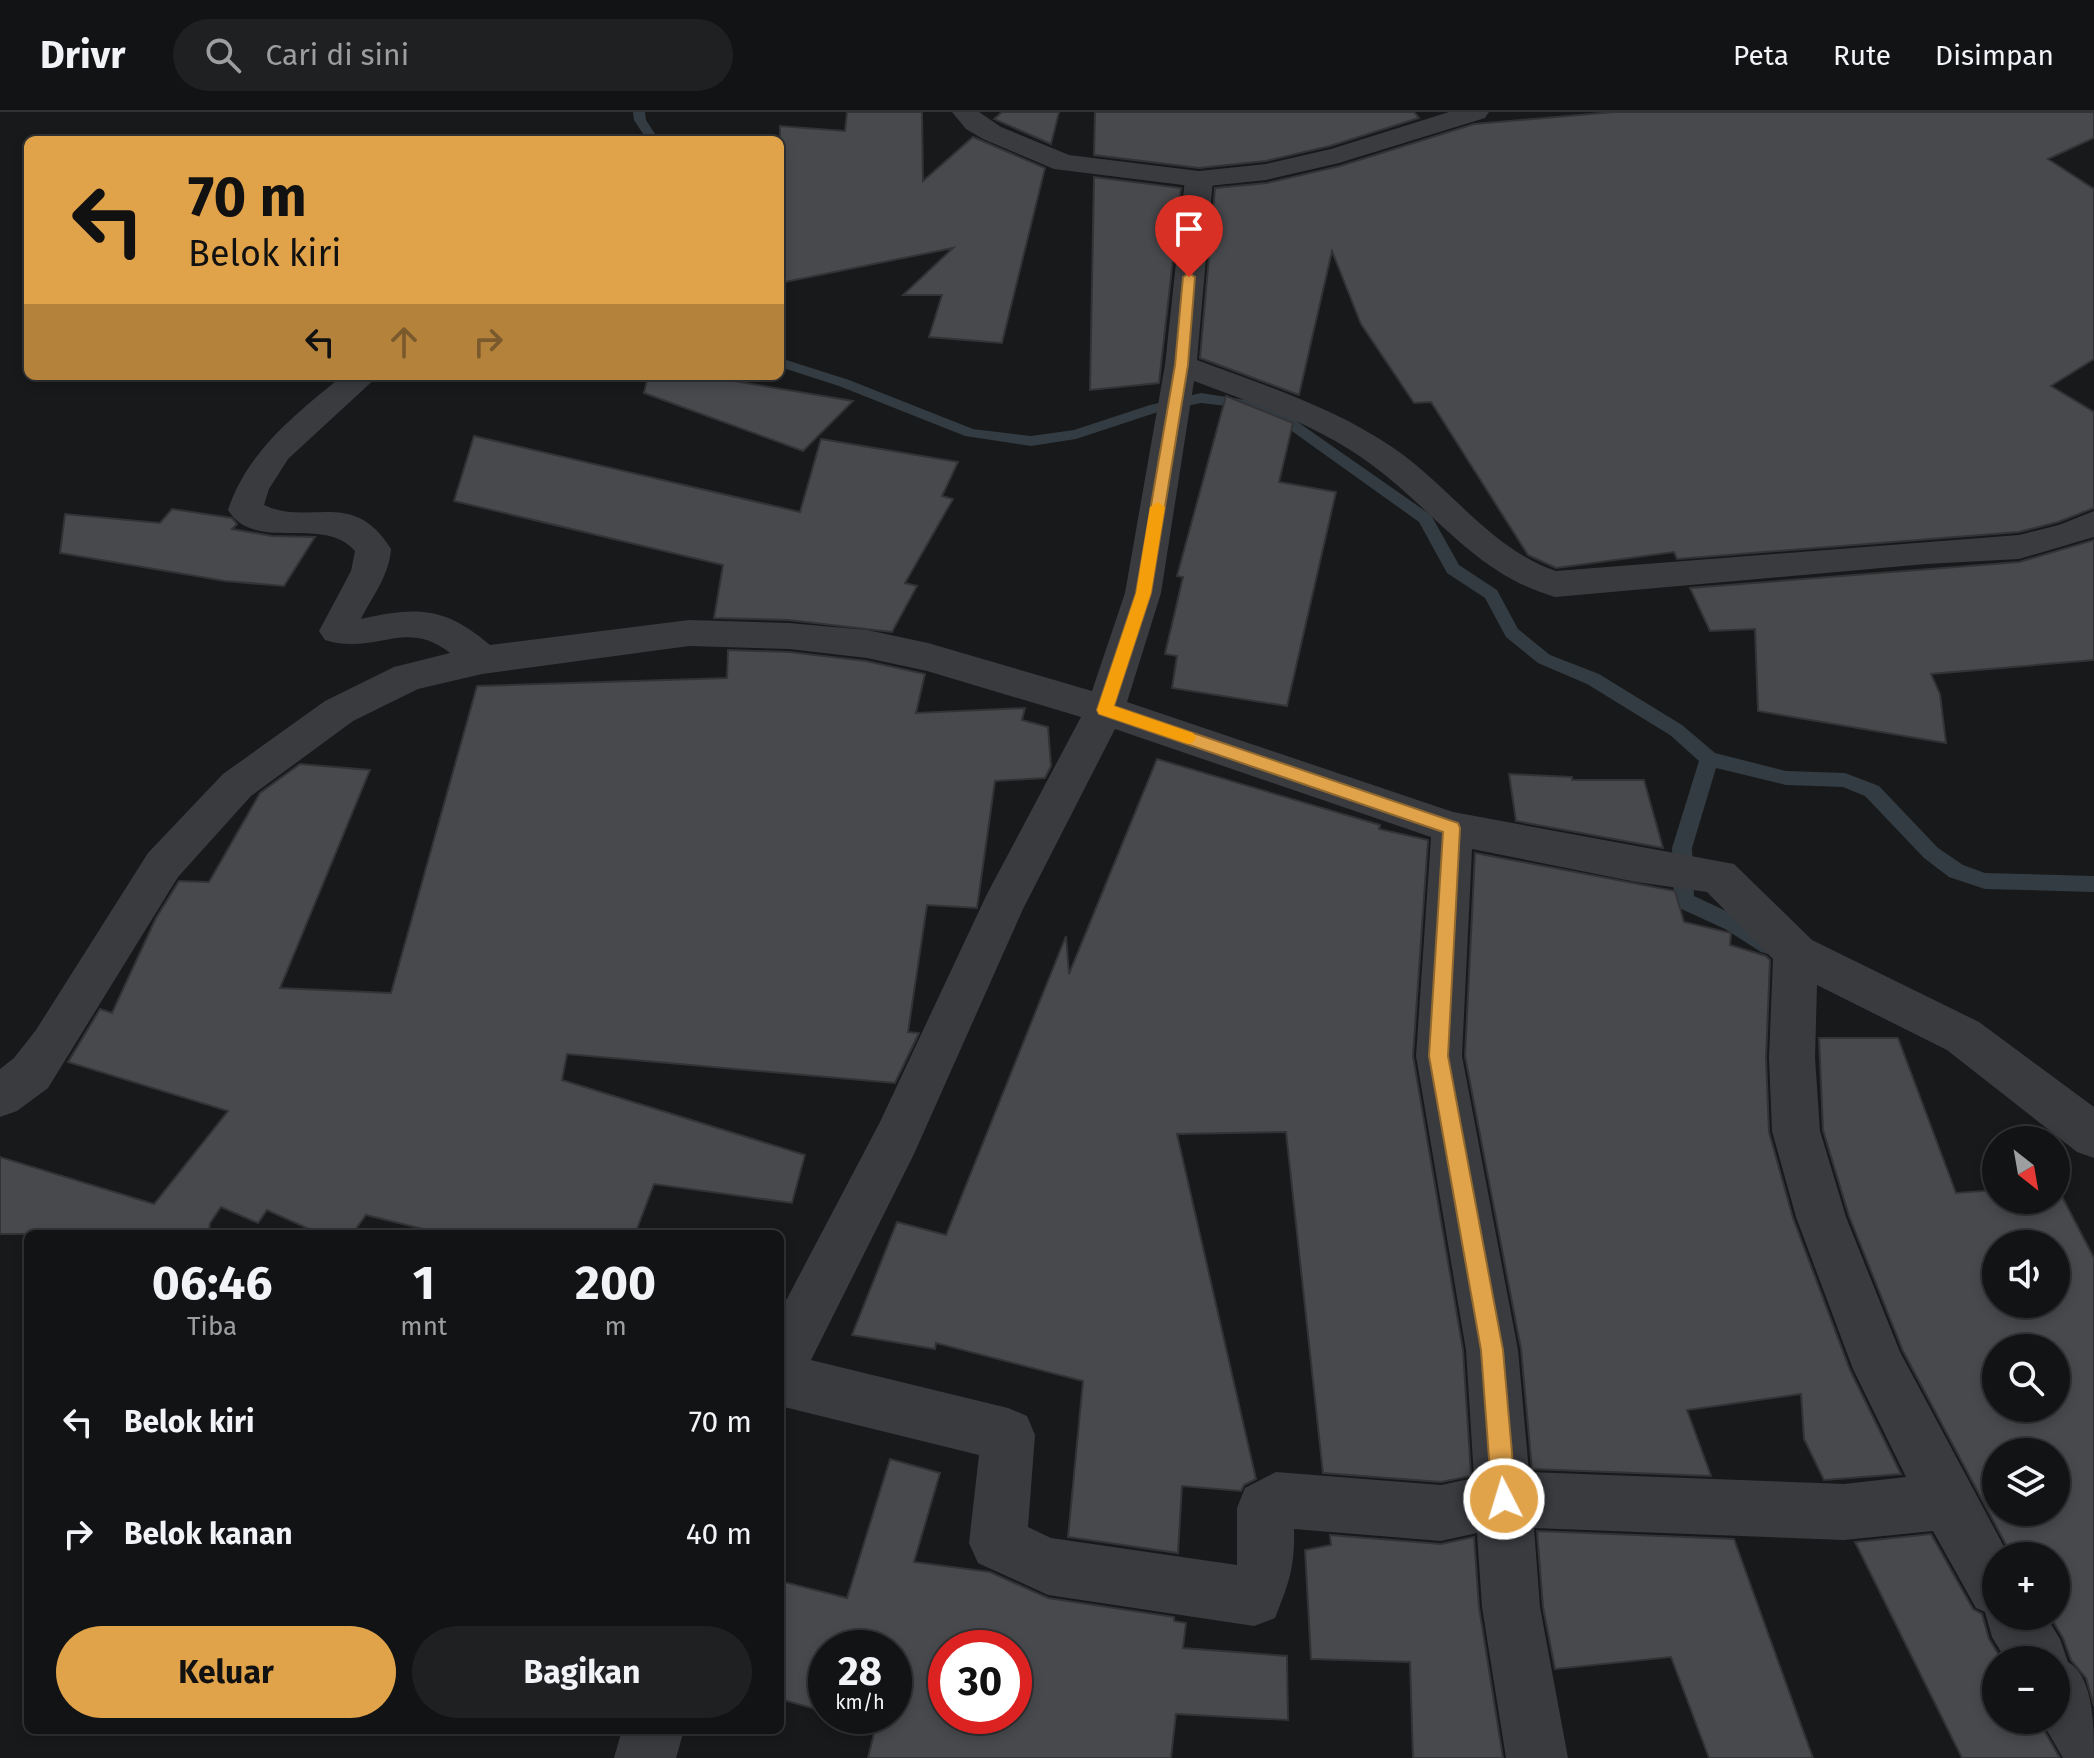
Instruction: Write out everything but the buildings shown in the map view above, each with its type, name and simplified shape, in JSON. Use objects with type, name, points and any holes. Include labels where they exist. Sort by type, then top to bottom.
[{"type":"street","points":[[965,112],[992,133],[1064,163],[1199,179],[1266,172],[1339,155],[1476,112]]},
{"type":"street","points":[[784,1358],[897,1138],[1002,907],[1105,710],[1143,593],[1181,365],[1199,179]]},
{"type":"street","points":[[1181,365],[1331,426],[1381,455],[1435,497],[1504,562],[1534,579],[1555,584],[1926,552],[2019,547],[2070,534],[2094,523]]},
{"type":"street","points":[[357,380],[276,450],[250,488],[245,510],[257,519],[327,524],[355,530],[373,549],[373,566],[341,619],[338,631],[348,635],[410,622],[441,626],[482,660]]},
{"type":"street","points":[[0,1096],[31,1073],[52,1044],[163,865],[237,785],[353,704],[408,677],[482,660],[689,633],[789,636],[867,644],[928,657],[1105,710],[1452,828],[1636,865],[1719,876],[1796,953],[1963,1036],[2094,1136]]},
{"type":"street","points":[[1452,828],[1439,1056],[1492,1350],[1511,1607],[1537,1758]]},
{"type":"street","points":[[1796,953],[1792,1058],[1796,1131],[1821,1217],[1880,1369],[1982,1563]]},
{"type":"street","points":[[784,1380],[1008,1435],[998,1543],[1048,1566],[1254,1597],[1266,1565],[1265,1508],[1276,1500],[1441,1513],[1504,1499],[1844,1512],[1947,1501]]},
{"type":"street","points":[[2070,1711],[2094,1753]]},
{"type":"street","points":[[645,1758],[652,1734]]},
{"type":"waterway","points":[[639,112],[640,120],[650,136]]},
{"type":"waterway","points":[[784,363],[844,383],[970,433],[1031,441],[1076,434],[1155,408],[1201,398],[1247,404],[1287,421],[1425,519],[1453,569],[1491,594],[1512,633],[1544,659],[1593,679],[1676,730],[1709,759]]},
{"type":"waterway","points":[[1709,759],[1786,778],[1845,780],[1872,791],[1931,853],[1956,871],[1985,881],[2094,884]]},
{"type":"waterway","points":[[1709,759],[1682,848],[1684,901],[1732,923],[1768,946]]},
{"type":"slow traffic","points":[[1158,507],[1143,593],[1105,710],[1188,738]]},
{"type":"route","points":[[1189,277],[1181,365],[1143,593],[1105,710],[1452,828],[1439,1056],[1492,1350],[1504,1499]]}]
